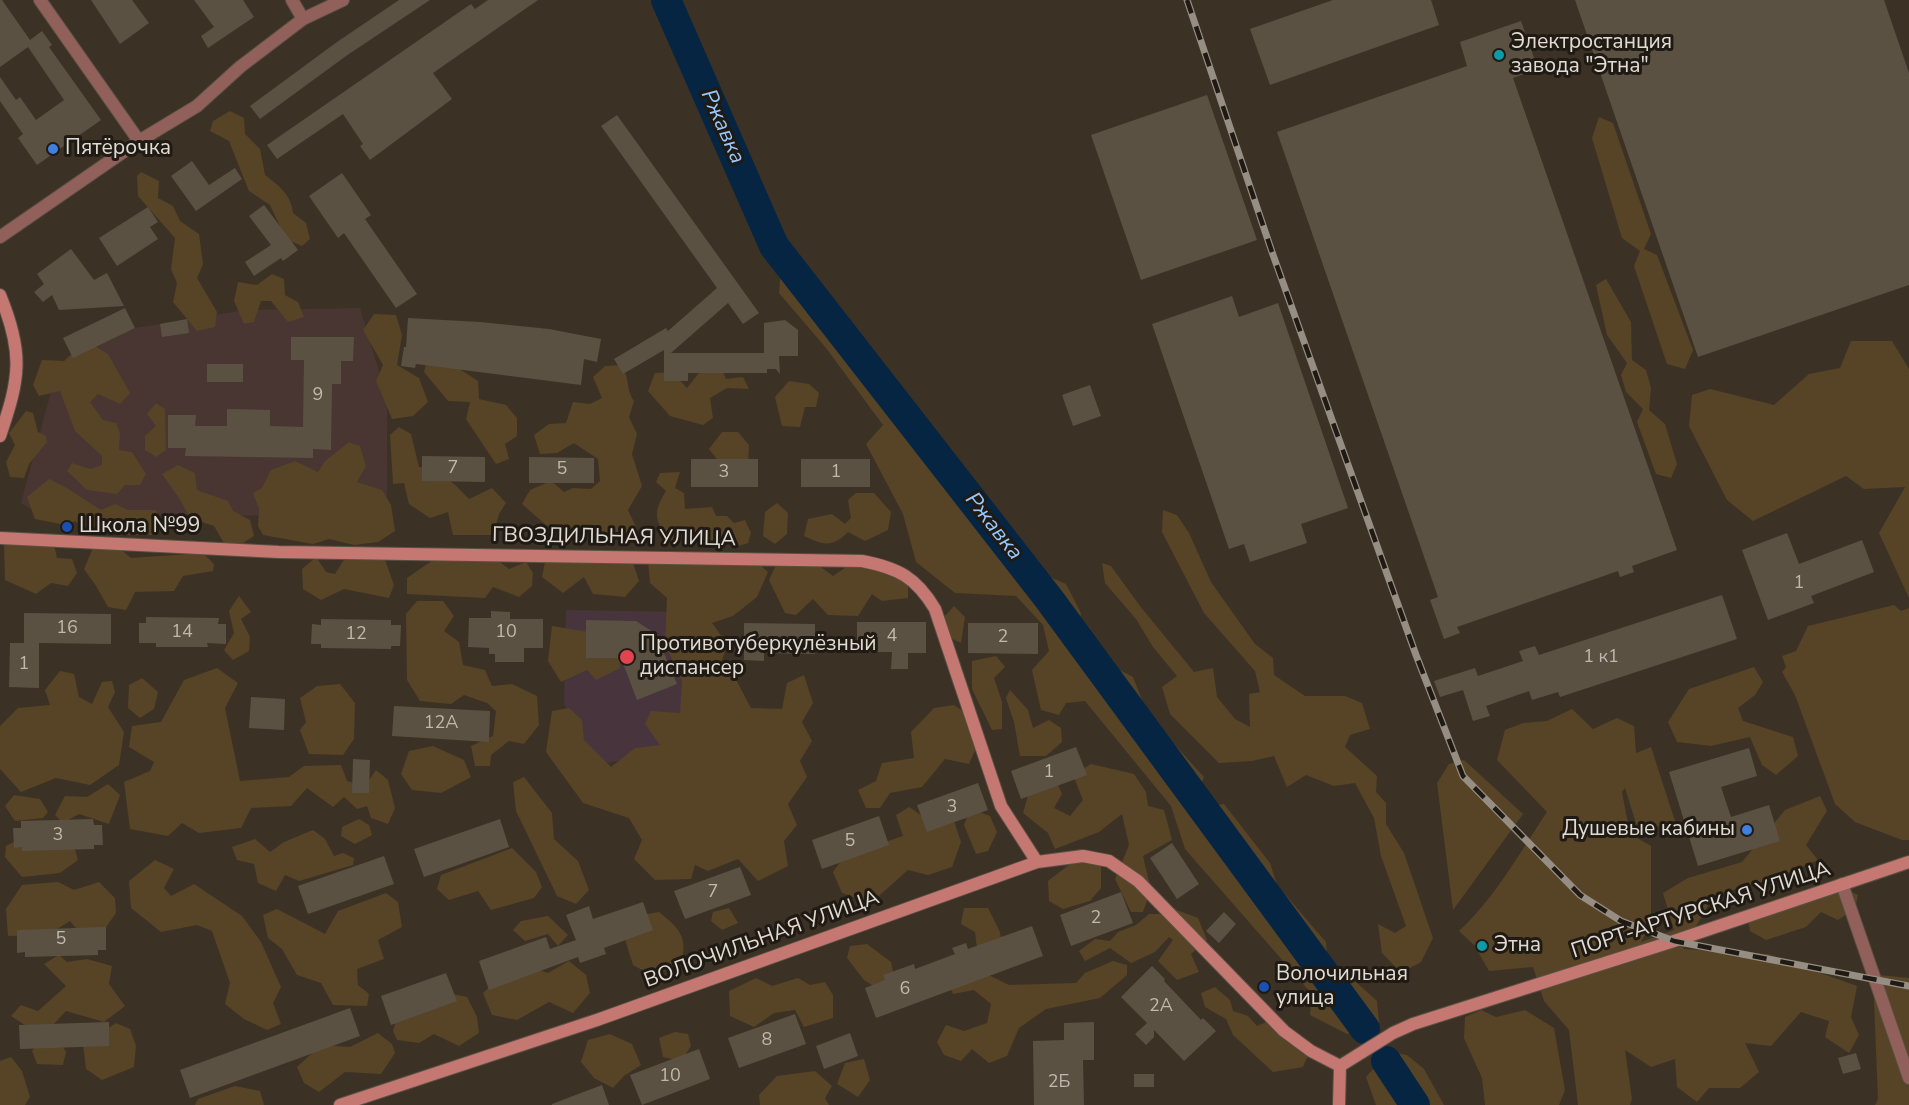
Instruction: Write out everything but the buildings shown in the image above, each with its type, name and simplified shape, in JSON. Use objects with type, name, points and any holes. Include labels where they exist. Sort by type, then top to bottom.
[{"type":"street","points":[[40,0],[139,141]]},
{"type":"street","points":[[292,0],[303,19]]},
{"type":"street","points":[[0,237],[139,141],[197,106],[240,67],[303,19],[343,0]]},
{"type":"street","points":[[0,295],[12,329],[18,362],[15,388],[0,436]]},
{"type":"street","name":"ГВОЗДИЛЬНАЯ УЛИЦА","points":[[0,538],[279,552],[862,561],[887,566],[913,580],[926,593],[935,609],[1001,806],[1037,862]]},
{"type":"street","name":"ВОЛОЧИЛЬНАЯ УЛИЦА","points":[[340,1105],[597,1020],[1037,862],[1083,856],[1109,861],[1138,881],[1284,1031],[1311,1051],[1340,1066]]},
{"type":"street","name":"ПОРТ-АРТУРСКАЯ УЛИЦА","points":[[1340,1066],[1393,1033],[1413,1024],[1674,941],[1909,862]]},
{"type":"street","points":[[1842,884],[1909,1078]]},
{"type":"street","points":[[1339,1105],[1340,1066]]},
{"type":"shaded area","points":[[230,111],[244,118],[245,134],[260,149],[265,175],[283,191],[290,201],[293,213],[306,223],[310,239],[302,246],[286,239],[270,205],[249,191],[229,141],[210,131],[213,121]]},
{"type":"shaded area","points":[[1599,117],[1613,123],[1651,234],[1644,249],[1657,255],[1693,350],[1685,369],[1667,364],[1634,266],[1640,251],[1622,238],[1592,138]]},
{"type":"shaded area","points":[[141,172],[159,181],[158,198],[173,206],[180,221],[199,234],[203,264],[197,278],[217,312],[215,327],[197,331],[173,302],[177,283],[171,269],[175,238],[138,196],[137,176]]},
{"type":"shaded area","points":[[793,267],[850,336],[942,457],[951,479],[979,503],[1027,567],[1066,584],[1081,613],[1079,630],[1096,658],[1133,677],[1148,715],[1204,777],[1197,795],[1205,807],[1224,804],[1270,863],[1277,885],[1326,942],[1328,971],[1344,971],[1377,1001],[1379,1022],[1347,1034],[1310,1015],[1312,994],[1185,849],[1171,806],[1085,701],[1066,703],[1059,715],[1041,710],[1032,670],[1049,651],[1043,625],[1016,596],[955,593],[916,562],[903,514],[866,444],[883,425],[826,348],[779,293],[781,269]]},
{"type":"shaded area","points":[[272,274],[284,279],[285,295],[298,302],[304,317],[288,322],[271,301],[261,301],[254,322],[244,324],[234,301],[238,282],[257,285]]},
{"type":"shaded area","points":[[1606,279],[1631,322],[1632,360],[1646,370],[1651,388],[1649,410],[1665,424],[1677,464],[1671,478],[1656,474],[1637,422],[1643,409],[1626,392],[1621,375],[1627,363],[1607,335],[1596,285]]},
{"type":"shaded area","points":[[360,308],[387,398],[387,517],[37,513],[21,503],[56,373],[73,358],[135,328],[245,310]]},
{"type":"shaded area","points":[[374,314],[396,315],[402,335],[397,365],[419,378],[428,402],[413,416],[392,419],[376,381],[383,365],[363,330]]},
{"type":"shaded area","points":[[86,341],[108,354],[130,393],[120,404],[98,394],[90,402],[103,420],[116,423],[120,433],[119,450],[132,452],[146,474],[140,485],[125,485],[117,494],[87,490],[67,471],[72,463],[90,469],[102,465],[102,456],[75,431],[60,391],[39,396],[33,385],[42,360],[64,361]]},
{"type":"shaded area","points":[[1851,341],[1892,341],[1909,369],[1909,598],[1879,533],[1905,487],[1864,489],[1846,476],[1753,521],[1727,500],[1689,426],[1692,395],[1710,389],[1774,405],[1809,374],[1840,368]]},
{"type":"shaded area","points":[[427,361],[452,364],[478,381],[479,399],[506,405],[517,418],[517,436],[505,444],[509,459],[496,464],[466,419],[470,402],[448,401],[424,372]]},
{"type":"shaded area","points":[[621,365],[634,401],[629,417],[637,434],[632,454],[642,486],[628,510],[637,529],[630,538],[606,537],[597,529],[547,526],[522,504],[530,490],[551,481],[564,492],[573,488],[591,489],[600,481],[598,459],[574,443],[557,453],[540,454],[534,435],[549,424],[566,423],[573,402],[590,404],[602,398],[593,377],[605,366]]},
{"type":"shaded area","points":[[705,365],[721,367],[726,379],[743,377],[749,389],[727,388],[710,398],[713,418],[703,425],[670,416],[648,391],[655,373],[672,372],[687,388]]},
{"type":"shaded area","points":[[789,381],[809,384],[819,393],[816,407],[805,407],[800,427],[782,426],[775,397]]},
{"type":"shaded area","points":[[156,403],[165,409],[166,450],[156,457],[145,450],[145,436],[156,426],[147,414]]},
{"type":"shaded area","points":[[26,411],[33,413],[38,432],[46,436],[47,442],[29,464],[24,478],[10,477],[6,462],[15,445],[9,433]]},
{"type":"shaded area","points":[[399,427],[411,434],[419,467],[440,473],[469,499],[492,488],[506,503],[499,514],[493,535],[453,535],[448,512],[430,518],[409,504],[404,483],[393,484],[390,435]]},
{"type":"shaded area","points":[[722,432],[738,432],[749,445],[748,464],[723,467],[709,449]]},
{"type":"shaded area","points":[[349,442],[360,446],[366,466],[357,482],[382,490],[391,505],[395,531],[378,542],[354,545],[329,539],[313,544],[263,535],[258,526],[259,509],[253,493],[262,488],[271,470],[295,461],[318,472],[325,461]]},
{"type":"shaded area","points":[[178,465],[195,473],[197,490],[228,501],[233,511],[250,520],[254,536],[237,547],[224,543],[214,526],[190,518],[162,474]]},
{"type":"shaded area","points":[[680,472],[675,488],[684,493],[685,509],[712,507],[716,516],[727,516],[734,523],[745,520],[751,533],[748,543],[739,546],[728,535],[707,546],[684,536],[670,542],[657,517],[657,511],[666,491],[656,482],[660,473]]},
{"type":"shaded area","points":[[49,479],[101,510],[115,504],[128,510],[156,510],[163,526],[152,535],[124,535],[117,526],[87,531],[75,521],[65,525],[35,519],[27,497]]},
{"type":"shaded area","points":[[856,493],[874,493],[891,512],[888,530],[865,541],[848,532],[832,543],[822,543],[804,536],[808,519],[832,514],[845,524],[851,518],[848,500]]},
{"type":"shaded area","points":[[777,503],[788,513],[787,534],[775,544],[763,536],[765,512]]},
{"type":"shaded area","points":[[1163,510],[1177,515],[1189,533],[1211,582],[1255,644],[1273,658],[1274,675],[1305,696],[1345,696],[1362,703],[1370,729],[1350,735],[1345,747],[1377,776],[1376,792],[1386,803],[1386,824],[1404,853],[1433,938],[1421,962],[1401,973],[1382,953],[1378,924],[1395,933],[1406,926],[1381,856],[1374,818],[1355,783],[1334,786],[1306,775],[1287,787],[1274,756],[1252,761],[1219,763],[1170,714],[1162,687],[1177,676],[1153,647],[1136,619],[1105,583],[1102,563],[1111,566],[1140,606],[1194,672],[1213,668],[1217,697],[1235,719],[1250,727],[1249,694],[1260,692],[1255,671],[1204,613],[1162,532]]},
{"type":"shaded area","points":[[52,535],[57,558],[72,559],[77,573],[68,586],[51,583],[36,594],[5,580],[4,544]]},
{"type":"shaded area","points":[[118,547],[131,558],[203,553],[214,564],[213,571],[183,576],[174,591],[135,592],[126,610],[108,607],[84,569],[93,548]]},
{"type":"shaded area","points":[[630,554],[639,581],[625,597],[593,594],[584,577],[563,593],[542,577],[545,562]]},
{"type":"shaded area","points":[[806,556],[833,576],[858,559],[895,563],[908,583],[908,598],[882,601],[872,594],[858,616],[828,615],[813,599],[796,615],[785,613],[769,580],[776,565]]},
{"type":"shaded area","points":[[316,557],[326,572],[335,574],[345,558],[384,557],[394,585],[389,598],[344,589],[321,600],[303,589],[302,569]]},
{"type":"shaded area","points":[[436,558],[496,559],[509,569],[526,562],[533,573],[532,586],[519,597],[493,587],[485,598],[407,594],[407,578]]},
{"type":"shaded area","points":[[648,561],[758,563],[768,572],[757,597],[733,616],[712,623],[725,646],[724,656],[717,671],[734,676],[751,708],[782,709],[787,683],[804,675],[813,703],[802,722],[812,741],[800,761],[807,777],[788,804],[797,825],[784,841],[788,866],[758,881],[738,859],[708,871],[695,865],[691,879],[655,880],[634,859],[642,840],[629,818],[583,803],[546,752],[552,711],[569,708],[582,720],[584,740],[611,767],[635,748],[660,745],[645,724],[651,711],[680,713],[682,681],[665,644],[667,598],[650,583]]},
{"type":"shaded area","points":[[239,596],[251,612],[241,619],[250,637],[249,651],[233,660],[224,650],[234,633],[229,611]]},
{"type":"shaded area","points":[[417,601],[443,601],[454,616],[444,631],[459,642],[463,665],[485,670],[492,686],[512,684],[537,696],[539,725],[524,744],[509,741],[491,755],[490,766],[475,766],[471,746],[493,736],[496,711],[487,703],[464,695],[451,704],[420,701],[407,680],[406,614]]},
{"type":"shaded area","points":[[1894,605],[1901,611],[1909,608],[1909,840],[1902,840],[1855,822],[1835,804],[1795,695],[1782,672],[1786,667],[1782,656],[1796,651],[1808,626]]},
{"type":"shaded area","points":[[954,606],[965,617],[961,643],[951,638],[944,617]]},
{"type":"shaded area","name":"Противотуберкулёзный диспансер","points":[[566,610],[687,612],[693,747],[590,766],[564,703]]},
{"type":"shaded area","points":[[552,626],[595,633],[620,652],[620,668],[596,680],[587,670],[561,682],[548,661]]},
{"type":"shaded area","points":[[996,656],[1005,667],[994,678],[1002,702],[1002,729],[992,730],[972,689],[972,661]]},
{"type":"shaded area","points":[[1754,667],[1763,682],[1755,695],[1738,708],[1743,721],[1793,737],[1798,756],[1776,775],[1762,765],[1750,737],[1711,746],[1677,742],[1668,722],[1689,689]]},
{"type":"shaded area","points":[[217,668],[238,683],[225,708],[240,781],[289,777],[304,766],[341,765],[347,781],[365,786],[376,770],[388,780],[395,808],[388,824],[371,818],[367,806],[357,809],[344,797],[333,807],[307,788],[291,806],[251,808],[241,828],[199,833],[182,823],[168,836],[130,829],[124,782],[150,771],[154,762],[129,747],[132,726],[161,722],[184,680]]},
{"type":"shaded area","points":[[60,671],[74,674],[79,697],[92,704],[102,682],[112,681],[115,692],[108,707],[124,732],[119,765],[90,785],[56,778],[21,792],[0,769],[0,726],[18,708],[50,705],[45,690]]},
{"type":"shaded area","points":[[142,678],[158,692],[154,709],[140,718],[128,708],[129,685]]},
{"type":"shaded area","points":[[340,684],[355,703],[354,739],[343,755],[309,754],[300,730],[306,722],[300,698],[317,686]]},
{"type":"shaded area","points":[[1010,690],[1028,710],[1033,728],[1049,720],[1061,728],[1062,742],[1046,756],[1020,756],[1014,722],[1006,698]]},
{"type":"shaded area","points":[[954,705],[967,714],[977,746],[969,764],[945,759],[922,787],[890,793],[880,808],[866,808],[858,790],[876,781],[882,763],[914,758],[911,732],[934,708]]},
{"type":"shaded area","points":[[1572,709],[1593,729],[1617,718],[1634,726],[1636,753],[1651,747],[1675,821],[1639,833],[1625,788],[1622,792],[1630,834],[1651,846],[1651,924],[1641,942],[1674,930],[1663,893],[1688,878],[1742,862],[1785,810],[1820,796],[1827,811],[1806,845],[1818,860],[1776,878],[1714,895],[1683,949],[1768,954],[1857,986],[1851,1017],[1859,1035],[1849,1053],[1825,1037],[1829,1021],[1801,1012],[1771,1046],[1745,1043],[1759,1072],[1740,1088],[1709,1088],[1697,1102],[1677,1087],[1675,1059],[1651,1067],[1625,1050],[1632,1099],[1630,1105],[1578,1105],[1569,1030],[1544,1001],[1533,967],[1489,971],[1474,945],[1459,931],[1496,889],[1547,812],[1497,760],[1505,730],[1523,723],[1547,721]]},
{"type":"shaded area","points":[[433,746],[464,760],[471,777],[441,793],[412,790],[401,774],[409,751]]},
{"type":"shaded area","points":[[1464,760],[1523,814],[1453,910],[1437,783],[1449,764]]},
{"type":"shaded area","points":[[1091,764],[1134,774],[1146,792],[1148,806],[1164,810],[1172,840],[1143,856],[1151,890],[1143,912],[1131,912],[1115,879],[1129,845],[1122,814],[1099,832],[1055,849],[1048,833],[1023,813],[1031,785],[1054,776],[1062,794],[1054,808],[1070,816],[1083,800],[1073,775]]},
{"type":"shaded area","points":[[524,777],[552,813],[554,839],[578,861],[589,890],[576,904],[557,896],[516,811],[513,782]]},
{"type":"shaded area","points":[[108,784],[120,795],[109,824],[79,814],[63,823],[55,815],[65,796],[87,797]]},
{"type":"shaded area","points":[[14,795],[40,799],[48,812],[43,818],[15,821],[5,806]]},
{"type":"shaded area","points":[[909,807],[930,821],[952,815],[961,842],[952,867],[928,875],[908,870],[871,903],[842,893],[833,872],[850,848],[868,848],[903,836],[896,815]]},
{"type":"shaded area","points":[[970,809],[990,816],[997,832],[988,851],[976,854],[964,825]]},
{"type":"shaded area","points":[[359,819],[369,825],[372,835],[355,844],[341,836],[342,827]]},
{"type":"shaded area","points":[[313,830],[325,839],[334,856],[343,853],[354,858],[353,865],[299,881],[285,875],[276,891],[258,883],[254,864],[237,860],[232,847],[255,839],[270,852],[284,842]]},
{"type":"shaded area","points":[[30,834],[72,839],[78,860],[60,873],[22,877],[5,857],[6,846]]},
{"type":"shaded area","points":[[512,848],[536,872],[542,887],[534,898],[491,910],[478,891],[449,900],[437,889],[441,875]]},
{"type":"shaded area","points":[[155,860],[174,869],[164,888],[171,896],[194,884],[242,916],[261,942],[281,987],[273,1003],[281,1024],[267,1030],[244,1019],[225,1004],[230,983],[212,931],[197,925],[161,932],[131,908],[129,881]]},
{"type":"shaded area","points":[[1074,861],[1101,863],[1101,888],[1090,901],[1063,909],[1049,901],[1048,881]]},
{"type":"shaded area","points":[[58,882],[74,890],[99,882],[115,898],[116,913],[102,933],[80,933],[70,921],[47,935],[8,936],[6,909],[22,885]]},
{"type":"shaded area","points":[[1833,884],[1858,895],[1855,909],[1838,920],[1821,912],[1806,927],[1766,940],[1750,931],[1748,921]]},
{"type":"shaded area","points":[[386,893],[398,902],[402,927],[378,940],[384,959],[357,969],[358,985],[369,994],[367,1006],[333,1005],[321,983],[297,975],[282,949],[268,938],[263,915],[277,909],[325,934],[338,911]]},
{"type":"shaded area","points":[[729,908],[738,923],[722,930],[711,921],[713,912]]},
{"type":"shaded area","points":[[964,908],[988,908],[1000,932],[1003,948],[978,957],[975,932],[961,924]]},
{"type":"shaded area","points":[[1174,909],[1198,918],[1207,940],[1191,954],[1199,972],[1177,980],[1158,961],[1173,940],[1169,937],[1155,952],[1131,963],[1110,948],[1085,961],[1079,951],[1095,939],[1110,941],[1118,932],[1136,925],[1149,914],[1164,914]]},
{"type":"shaded area","points":[[659,912],[676,928],[684,947],[681,964],[653,976],[633,965],[623,933],[635,916]]},
{"type":"shaded area","points":[[548,916],[568,935],[558,946],[548,934],[525,941],[513,930],[521,921]]},
{"type":"shaded area","points":[[867,944],[891,962],[895,981],[883,992],[864,980],[847,958],[850,946]]},
{"type":"shaded area","points":[[59,955],[67,962],[87,959],[112,966],[109,984],[125,1006],[104,1022],[66,1011],[50,1028],[31,1029],[11,1016],[21,1005],[38,1011],[66,986],[44,964]]},
{"type":"shaded area","points":[[569,961],[586,975],[590,993],[573,1013],[549,1002],[517,1020],[492,1015],[483,993],[505,975],[520,969],[548,973]]},
{"type":"shaded area","points":[[939,961],[972,967],[1009,985],[1076,983],[1085,973],[1113,961],[1127,965],[1127,975],[1100,998],[1046,1009],[1019,1028],[1007,1056],[989,1063],[972,1049],[961,1061],[944,1055],[937,1042],[946,1025],[964,1031],[987,1023],[991,1004],[974,990],[953,994]]},
{"type":"shaded area","points":[[1879,975],[1909,978],[1909,1105],[1875,1105],[1878,1099],[1874,1000]]},
{"type":"shaded area","points":[[756,978],[772,986],[798,978],[810,985],[825,982],[833,995],[833,1018],[804,1027],[795,1010],[774,1013],[754,1027],[730,1016],[729,991]]},
{"type":"shaded area","points":[[1215,987],[1230,1000],[1233,1011],[1248,1016],[1257,1026],[1279,1017],[1287,1025],[1289,1036],[1312,1046],[1303,1067],[1273,1072],[1233,1035],[1226,1019],[1205,1007],[1201,993]]},
{"type":"shaded area","points":[[447,993],[467,997],[477,1017],[479,1033],[459,1046],[434,1034],[419,1043],[397,1040],[393,1031],[400,1009]]},
{"type":"shaded area","points":[[1481,1010],[1496,1017],[1525,1010],[1554,1028],[1565,1090],[1559,1105],[1485,1105],[1482,1078],[1464,1038],[1465,1017]]},
{"type":"shaded area","points":[[116,1023],[130,1029],[136,1046],[134,1067],[102,1080],[86,1069],[83,1044]]},
{"type":"shaded area","points":[[675,1032],[688,1034],[691,1046],[681,1061],[663,1057],[659,1038]]},
{"type":"shaded area","points":[[378,1033],[392,1044],[395,1053],[381,1074],[345,1072],[319,1092],[304,1083],[297,1067],[321,1045],[350,1047]]},
{"type":"shaded area","points":[[610,1034],[632,1044],[641,1065],[624,1076],[613,1088],[594,1078],[581,1062],[588,1040]]},
{"type":"shaded area","points":[[45,1035],[57,1036],[66,1052],[63,1065],[37,1064],[32,1051]]},
{"type":"shaded area","points":[[1388,1052],[1407,1055],[1424,1069],[1444,1105],[1376,1105],[1366,1077]]},
{"type":"shaded area","points":[[11,1057],[22,1071],[30,1097],[25,1105],[0,1105],[0,1061]]},
{"type":"shaded area","points":[[864,1059],[870,1080],[858,1097],[837,1084],[845,1063]]},
{"type":"shaded area","points":[[815,1071],[832,1086],[825,1098],[829,1105],[760,1105],[759,1095],[777,1076]]},
{"type":"shaded area","points":[[235,1086],[260,1091],[264,1105],[195,1105],[198,1099]]},
{"type":"waterway","name":"Ржавка","points":[[666,0],[774,246],[1049,599],[1365,1029]]},
{"type":"waterway","name":"Ржавка","points":[[1386,1061],[1415,1105]]},
{"type":"railway","points":[[1187,0],[1272,252],[1416,655],[1463,776],[1580,895],[1621,921],[1674,941],[1909,986]]},
{"type":"place","name":"Электростанция завода \"Этна\"","points":[[1499,55]]},
{"type":"place","name":"Пятёрочка","points":[[53,149]]},
{"type":"place","name":"Школа №99","points":[[67,527]]},
{"type":"place","name":"Противотуберкулёзный диспансер","points":[[627,657]]},
{"type":"place","name":"Душевые кабины","points":[[1747,830]]},
{"type":"place","name":"Этна","points":[[1482,946]]},
{"type":"place","name":"Волочильная улица","points":[[1264,987]]}]
